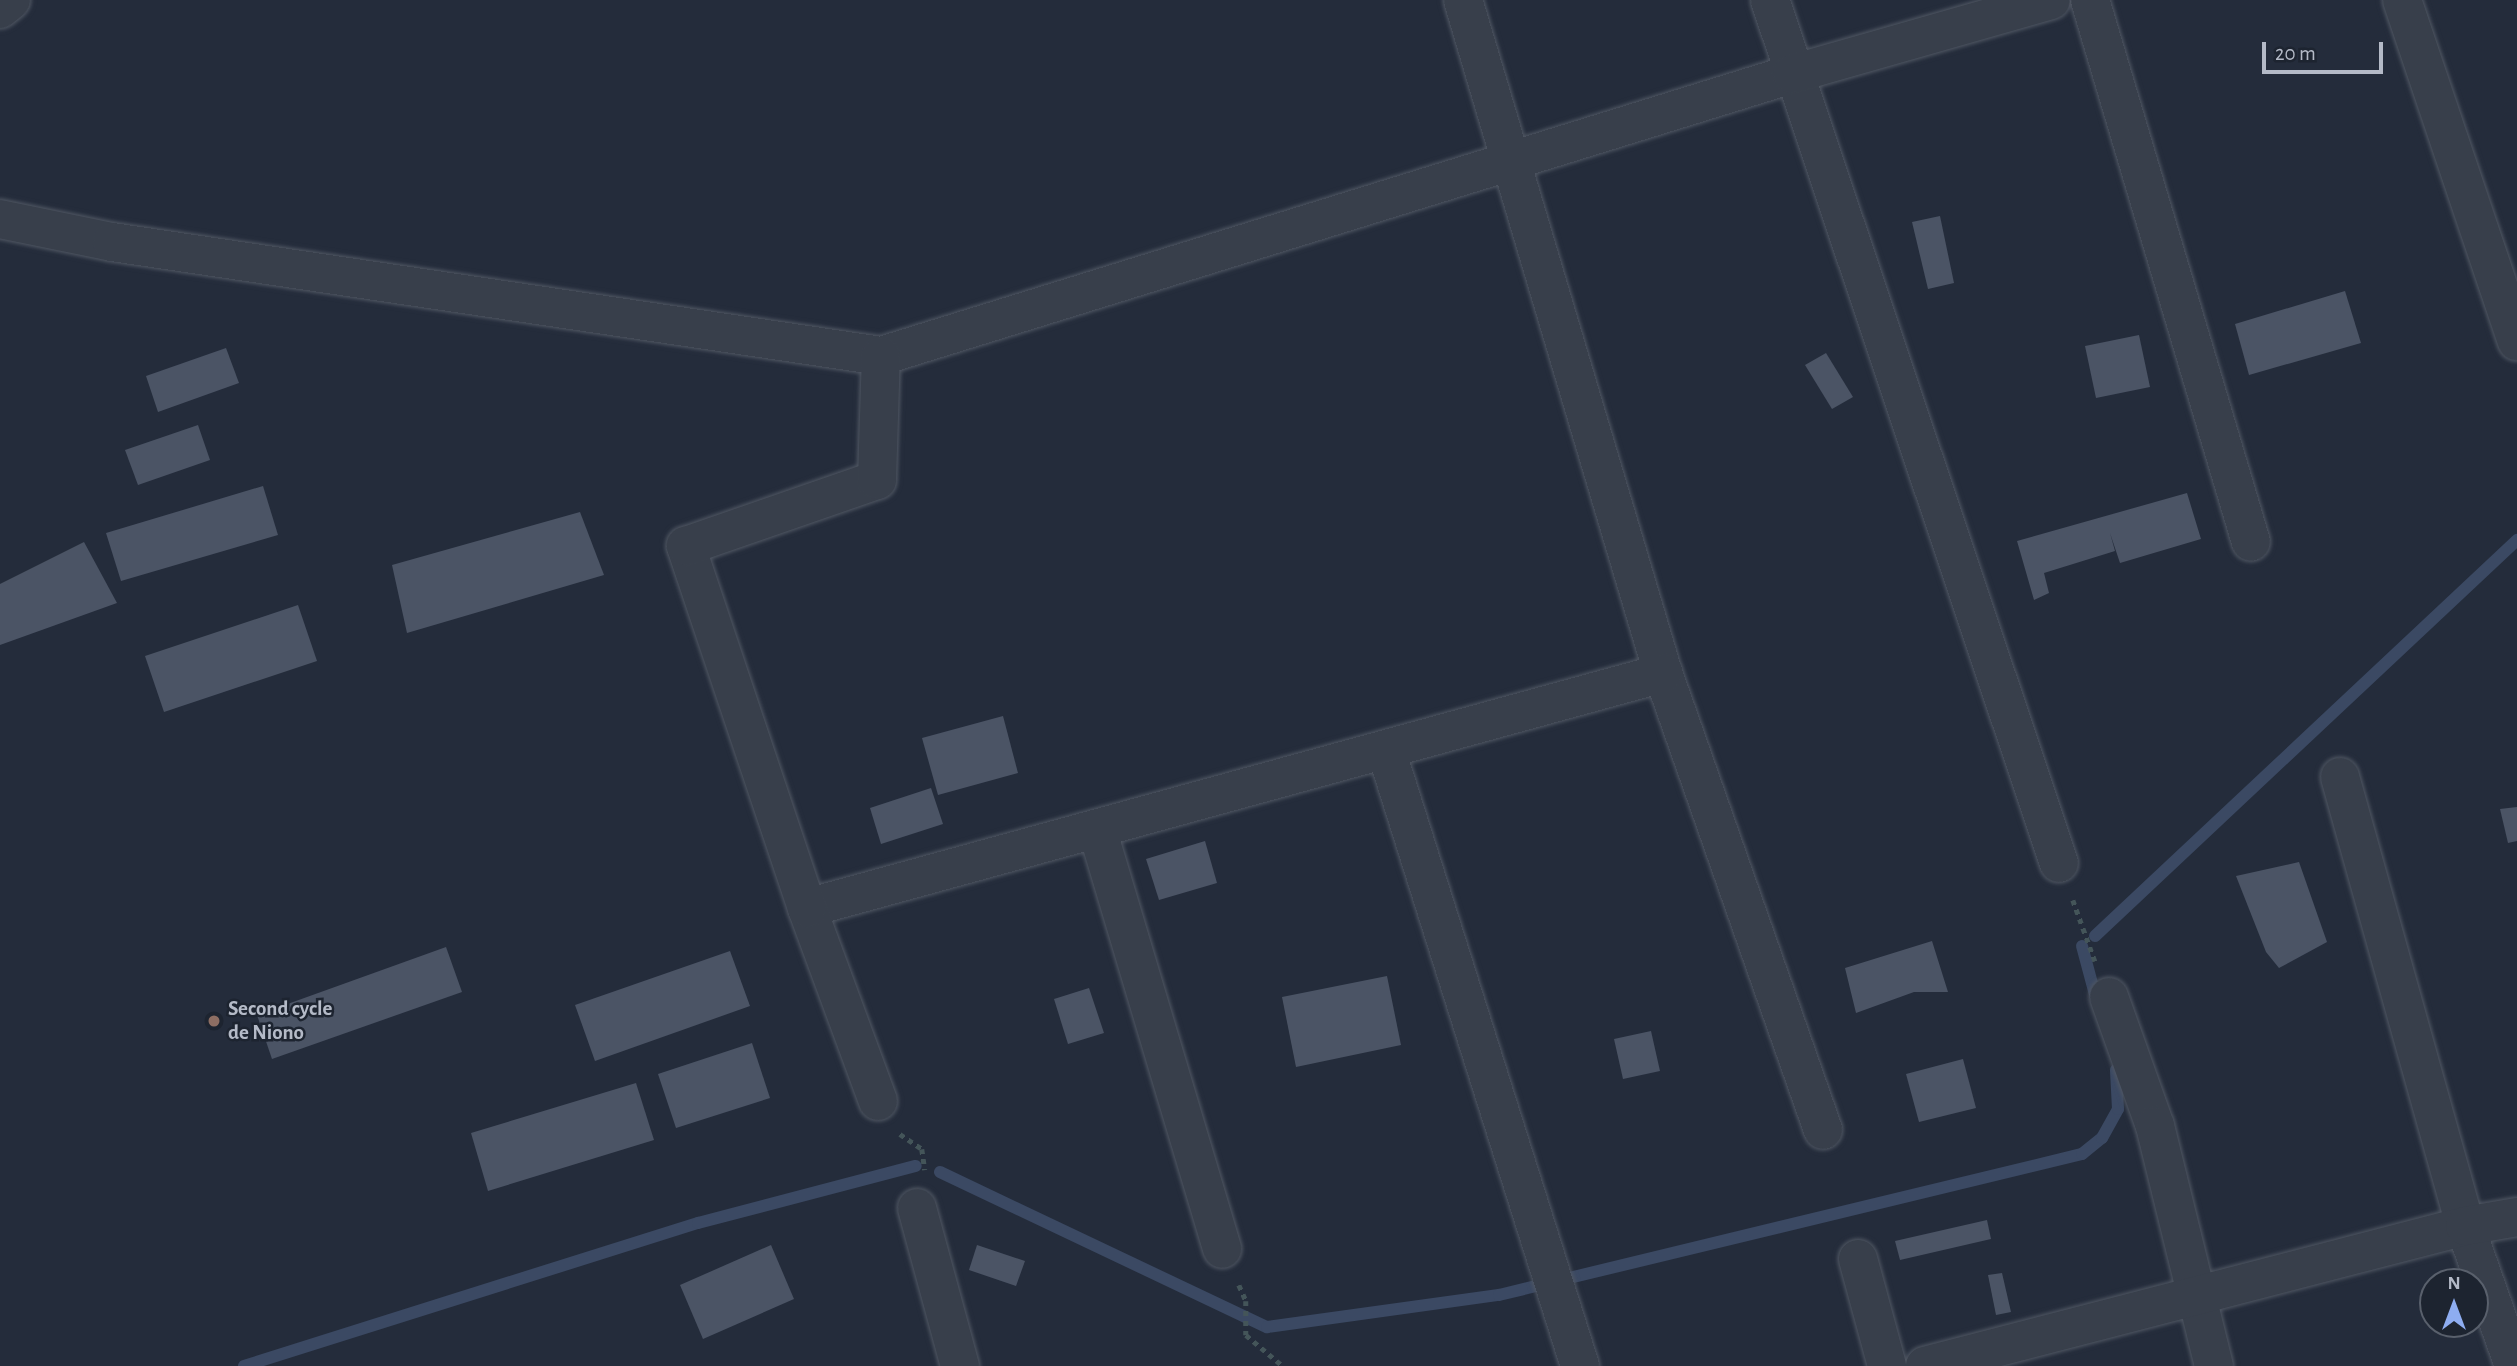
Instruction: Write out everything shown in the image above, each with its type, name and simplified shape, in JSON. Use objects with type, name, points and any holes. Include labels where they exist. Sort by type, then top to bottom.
[{"type":"street","points":[[0,9],[10,0]]},
{"type":"street","points":[[1463,0],[1663,673],[1824,1130]]},
{"type":"street","points":[[1770,0],[1792,74],[2059,863]]},
{"type":"street","points":[[0,219],[112,242],[881,356],[1792,74],[2051,0]]},
{"type":"street","points":[[2090,0],[2251,542]]},
{"type":"street","points":[[2402,0],[2517,341]]},
{"type":"street","points":[[878,1101],[807,908],[686,546],[877,480],[881,356]]},
{"type":"street","points":[[807,908],[1663,673]]},
{"type":"street","points":[[1386,750],[1580,1366]]},
{"type":"street","points":[[2340,777],[2465,1226],[2514,1366]]},
{"type":"street","points":[[1097,829],[1222,1250]]},
{"type":"street","points":[[2109,998],[2155,1126],[2195,1298],[2214,1366]]},
{"type":"street","points":[[917,1208],[960,1366]]},
{"type":"street","points":[[1925,1366],[2465,1226],[2517,1217]]},
{"type":"street","points":[[1858,1259],[1886,1366]]},
{"type":"path","points":[[2059,863],[2109,998]]},
{"type":"path","points":[[878,1101],[895,1130],[922,1149],[926,1180],[917,1208]]},
{"type":"path","points":[[1246,1301],[1246,1335],[1283,1366]]},
{"type":"building","points":[[1940,216],[1954,283],[1928,289],[1912,222]]},
{"type":"building","points":[[2345,291],[2361,343],[2249,375],[2235,324]]},
{"type":"building","points":[[2139,335],[2150,387],[2096,398],[2085,346]]},
{"type":"building","points":[[226,348],[239,383],[158,412],[146,376]]},
{"type":"building","points":[[1826,353],[1853,397],[1832,409],[1805,365]]},
{"type":"building","points":[[198,425],[210,460],[138,485],[125,450]]},
{"type":"building","points":[[263,486],[278,535],[121,581],[106,533]]},
{"type":"building","points":[[2187,493],[2201,539],[2120,563],[2110,533],[2115,551],[2044,573],[2049,593],[2034,600],[2017,541]]},
{"type":"building","points":[[580,512],[604,575],[407,633],[392,565]]},
{"type":"building","points":[[84,542],[117,603],[0,645],[0,584]]},
{"type":"building","points":[[298,605],[317,661],[164,712],[145,656]]},
{"type":"building","points":[[1003,716],[1018,773],[938,795],[922,738]]},
{"type":"building","points":[[931,788],[943,824],[881,844],[870,808]]},
{"type":"building","points":[[2517,807],[2517,841],[2508,843],[2500,809]]},
{"type":"building","points":[[1205,841],[1217,883],[1159,900],[1146,859]]},
{"type":"building","points":[[2299,862],[2327,942],[2279,968],[2266,952],[2236,876]]},
{"type":"building","points":[[1932,941],[1948,992],[1914,992],[1856,1013],[1845,968]]},
{"type":"building","points":[[446,947],[462,992],[272,1059],[257,1015]]},
{"type":"building","points":[[730,951],[750,1006],[595,1061],[575,1005]]},
{"type":"building","points":[[1387,976],[1401,1045],[1296,1067],[1282,997]]},
{"type":"building","points":[[1089,988],[1104,1033],[1068,1044],[1054,999]]},
{"type":"building","points":[[1651,1031],[1660,1071],[1623,1079],[1614,1039]]},
{"type":"building","points":[[752,1043],[770,1098],[676,1128],[658,1074]]},
{"type":"building","points":[[1963,1059],[1976,1108],[1919,1122],[1906,1074]]},
{"type":"building","points":[[636,1083],[654,1140],[488,1191],[471,1133]]},
{"type":"building","points":[[1987,1220],[1991,1239],[1900,1260],[1895,1241]]},
{"type":"building","points":[[771,1245],[794,1299],[703,1339],[680,1285]]},
{"type":"building","points":[[977,1245],[1025,1261],[1016,1286],[969,1270]]},
{"type":"building","points":[[2002,1273],[2011,1312],[1996,1315],[1988,1275]]},
{"type":"waterway","points":[[2095,936],[2517,540]]},
{"type":"waterway","points":[[2082,946],[2097,1002]]},
{"type":"waterway","points":[[940,1172],[1267,1327],[1499,1295],[2082,1154],[2102,1138],[2118,1109],[2116,1070]]},
{"type":"waterway","points":[[244,1366],[698,1223],[916,1166]]},
{"type":"place","name":"Second cycle de Niono","points":[[214,1021]]}]
